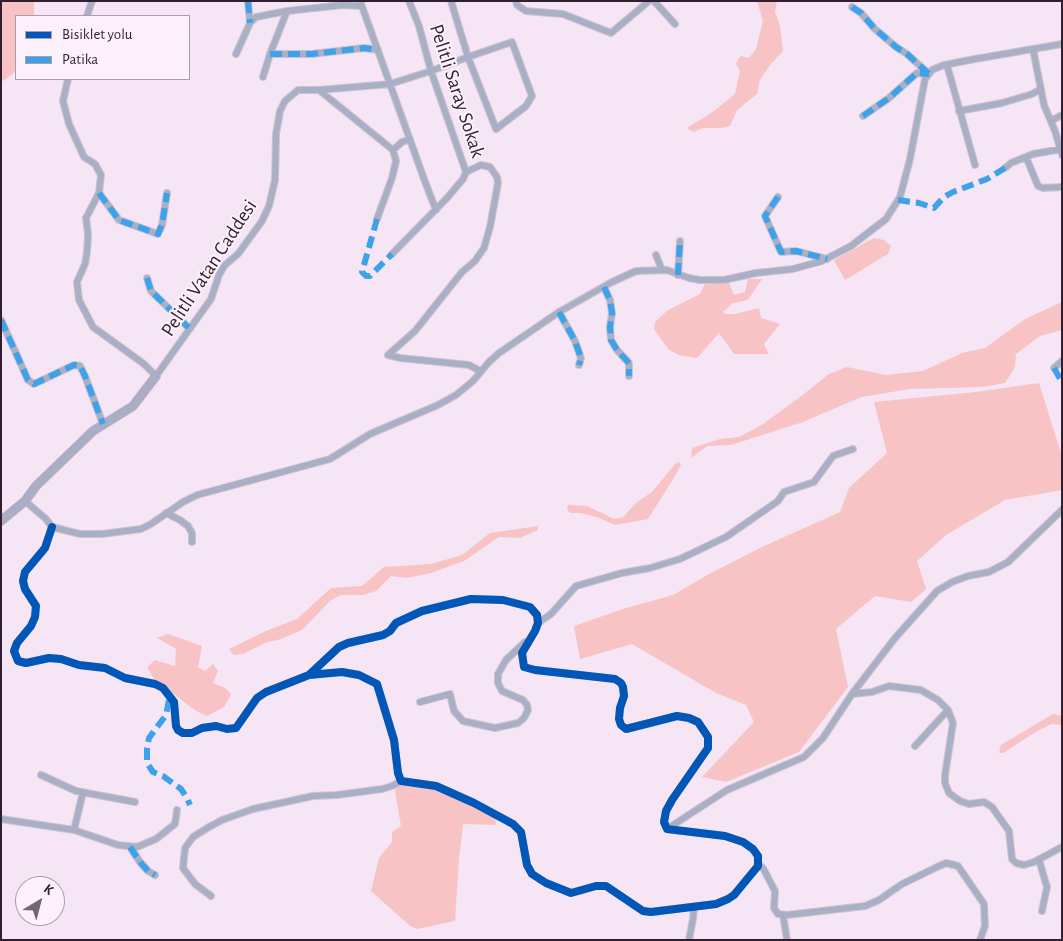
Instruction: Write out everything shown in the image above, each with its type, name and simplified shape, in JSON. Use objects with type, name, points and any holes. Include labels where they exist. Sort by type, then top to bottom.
[{"type":"street","points":[[87,15],[92,1]]},
{"type":"street","points":[[248,1],[250,23]]},
{"type":"street","name":"Pelitli Saray Sokak","points":[[409,1],[419,26],[431,71],[466,172],[481,165],[490,167],[497,177],[498,183],[492,218],[484,248],[475,261],[462,272],[415,331],[388,355],[400,358],[469,365],[480,371]]},
{"type":"street","points":[[451,1],[468,57]]},
{"type":"street","points":[[516,1],[517,5],[526,11],[563,14],[612,32],[649,1]]},
{"type":"street","points":[[654,1],[675,24]]},
{"type":"street","points":[[236,54],[250,23],[256,17],[287,11],[361,4],[436,210]]},
{"type":"street","points":[[852,7],[929,74]]},
{"type":"street","points":[[264,77],[270,54],[287,11]]},
{"type":"street","name":"Pelitli Vatan Caddesi","points":[[156,376],[211,300],[219,275],[225,265],[238,254],[262,221],[270,206],[275,180],[276,134],[280,111],[285,101],[298,90],[390,84],[431,71],[468,57],[512,42],[532,96],[526,106],[496,129],[468,57]]},
{"type":"street","points":[[25,501],[46,519],[52,527],[80,534],[102,534],[142,529],[183,502],[213,490],[330,459],[370,434],[438,405],[456,395],[473,381],[480,371],[499,353],[559,312],[636,271],[662,270],[700,280],[724,280],[793,269],[827,259],[851,246],[886,219],[900,197],[910,159],[924,85],[932,70],[947,65],[1062,44]]},
{"type":"street","points":[[270,54],[312,54],[364,48],[378,50]]},
{"type":"street","points":[[1005,168],[1011,163],[1026,157],[1061,151],[1044,104],[1033,49]]},
{"type":"street","points":[[947,65],[975,165]]},
{"type":"street","points":[[863,116],[889,98],[917,73],[929,74]]},
{"type":"street","points":[[1,521],[25,501],[42,479],[82,441],[102,424],[133,406],[156,376],[144,364],[93,327],[79,300],[77,282],[85,264],[87,252],[88,234],[86,218],[99,193],[101,175],[95,164],[84,157],[69,124],[63,101],[68,80]]},
{"type":"street","points":[[959,111],[1002,103],[1032,94],[1040,89]]},
{"type":"street","points":[[319,90],[393,150],[396,161],[377,219]]},
{"type":"street","points":[[1051,121],[1062,115]]},
{"type":"street","points":[[393,150],[402,142],[410,139]]},
{"type":"street","points":[[1026,157],[1038,186],[1043,188],[1062,187]]},
{"type":"street","points":[[392,254],[436,210],[463,179],[466,172]]},
{"type":"street","points":[[99,193],[119,220],[158,234],[162,225],[167,193]]},
{"type":"street","points":[[778,197],[765,216],[781,252],[796,251],[827,259]]},
{"type":"street","points":[[678,275],[680,241]]},
{"type":"street","points":[[656,255],[662,270]]},
{"type":"street","points":[[148,278],[151,291],[190,329]]},
{"type":"street","points":[[604,287],[610,300],[612,313],[611,340],[629,363],[629,376]]},
{"type":"street","points":[[559,312],[575,341],[581,358],[579,365]]},
{"type":"street","points":[[1,320],[28,380],[34,384],[74,365],[80,366],[102,424]]},
{"type":"street","points":[[1054,368],[1062,361]]},
{"type":"street","points":[[538,623],[551,614],[576,586],[680,559],[726,537],[778,501],[784,492],[814,482],[833,456],[854,450]]},
{"type":"street","points":[[667,829],[727,790],[804,757],[823,738],[852,694],[894,638],[937,591],[952,582],[968,576],[989,572],[1008,562],[1062,510]]},
{"type":"street","points":[[166,513],[188,526],[192,534],[192,542]]},
{"type":"street","points":[[52,527],[45,548],[25,572],[23,581],[25,589],[36,606],[35,617],[31,626],[17,643],[14,651],[18,661],[26,663],[49,658],[61,659],[79,665],[105,668],[125,678],[155,684],[162,688],[174,702],[176,726],[183,733],[192,733],[202,728],[216,726],[227,729],[236,728],[257,698],[266,692],[309,676],[342,672],[359,675],[377,684],[394,740],[398,772],[402,781]]},
{"type":"street","points":[[309,676],[339,647],[382,635],[390,631],[396,623],[422,611],[471,599],[503,600],[530,607],[537,615],[538,623],[522,653],[524,667],[535,670],[614,679],[621,683],[624,696],[619,719],[621,725],[626,729],[677,716],[698,722],[708,737],[708,748],[681,785],[666,811],[664,822],[667,829]]},
{"type":"street","points":[[420,702],[450,694],[454,711],[464,721],[495,728],[518,722],[524,718],[528,710],[527,705],[523,700],[502,691],[498,683],[498,674],[506,660],[534,633]]},
{"type":"street","points":[[852,694],[872,692],[890,686],[921,690],[938,700],[948,710],[953,723],[945,775],[945,783],[949,793],[960,802],[969,804],[984,802],[992,807],[1010,831],[1012,859],[1016,863],[1024,865],[1039,860],[1062,847]]},
{"type":"street","points":[[915,746],[948,710]]},
{"type":"street","points":[[41,775],[61,785],[83,792],[135,802]]},
{"type":"street","points":[[211,896],[195,884],[183,868],[185,848],[193,837],[209,827],[222,820],[253,809],[313,796],[382,789],[402,781],[436,786],[474,803],[513,824],[520,832],[527,865],[532,874],[546,883],[571,893],[596,886],[606,886],[643,911],[694,908],[716,904],[734,895],[758,864],[758,856],[743,842],[725,836],[667,829]]},
{"type":"street","points":[[74,830],[83,792]]},
{"type":"street","points":[[1,819],[74,830],[118,845],[130,847],[156,839],[175,824],[177,810]]},
{"type":"street","points":[[130,847],[148,871],[155,875]]},
{"type":"street","points":[[1039,860],[1047,887],[1042,911]]},
{"type":"street","points":[[758,864],[763,868],[775,890],[774,908],[778,914],[849,909],[864,906],[879,900],[902,884],[946,863],[958,866],[984,904],[985,926],[980,940]]},
{"type":"street","points":[[689,940],[694,908]]},
{"type":"street","points":[[783,914],[787,940]]},
{"type":"shaded area","points":[[34,1],[34,15],[15,15],[15,70],[13,74],[1,82],[1,2]]},
{"type":"shaded area","points":[[757,1],[777,1],[775,12],[780,26],[783,51],[760,80],[757,94],[737,110],[730,126],[703,128],[693,132],[687,128],[714,111],[735,94],[740,71],[736,64],[740,56],[749,58],[756,49],[763,21]]},
{"type":"shaded area","points":[[874,238],[884,240],[891,246],[888,254],[845,280],[834,260]]},
{"type":"shaded area","points":[[748,279],[762,279],[748,300],[733,303],[723,312],[724,314],[735,314],[759,308],[761,318],[780,324],[764,344],[769,354],[734,354],[719,333],[697,358],[679,355],[669,350],[654,329],[655,322],[668,310],[700,294],[705,284],[729,283],[734,295],[745,292]]},
{"type":"shaded area","points":[[1062,302],[1062,330],[1040,336],[1016,354],[1015,367],[1005,383],[982,387],[910,389],[861,397],[803,422],[731,445],[707,446],[691,458],[692,448],[720,439],[739,437],[763,424],[829,374],[847,367],[886,375],[923,371],[962,353],[985,348],[1025,319]]},
{"type":"shaded area","points":[[1039,383],[1062,456],[1062,490],[1005,500],[946,535],[917,561],[926,589],[911,602],[875,596],[836,629],[848,687],[799,752],[726,782],[702,777],[754,722],[746,705],[716,693],[632,644],[580,659],[574,626],[623,609],[673,595],[762,547],[840,512],[849,488],[887,453],[874,402],[976,392]]},
{"type":"shaded area","points":[[679,462],[681,465],[648,519],[615,525],[597,517],[571,513],[567,510],[568,505],[587,506],[614,519],[623,517],[637,502],[652,492],[675,464]]},
{"type":"shaded area","points":[[538,526],[538,530],[520,538],[499,537],[464,561],[431,573],[406,578],[391,576],[376,591],[363,595],[341,595],[331,600],[302,630],[281,639],[265,643],[243,654],[234,655],[229,649],[266,631],[297,619],[331,588],[362,586],[384,567],[431,564],[462,555],[490,533]]},
{"type":"shaded area","points":[[168,634],[202,646],[198,667],[205,671],[213,664],[218,671],[213,683],[225,688],[231,694],[224,707],[207,716],[196,711],[154,679],[147,667],[155,660],[175,666],[176,649],[157,638]]},
{"type":"shaded area","points":[[1053,714],[1062,716],[1062,725],[1051,724],[1003,753],[999,753],[1001,745]]},
{"type":"shaded area","points":[[398,785],[435,789],[495,817],[496,825],[463,824],[455,921],[417,929],[410,926],[371,891],[379,858],[392,842],[392,832],[401,826],[395,791]]},
{"type":"marked path","points":[[248,1],[250,23]]},
{"type":"marked path","points":[[852,7],[929,74]]},
{"type":"marked path","points":[[270,54],[312,54],[364,48],[378,50]]},
{"type":"marked path","points":[[863,116],[889,98],[917,73],[929,74]]},
{"type":"marked path","points":[[898,200],[919,203],[934,208],[944,197],[987,179],[1005,168]]},
{"type":"marked path","points":[[99,193],[119,220],[158,234],[162,225],[167,193]]},
{"type":"marked path","points":[[778,197],[765,216],[781,252],[796,251],[827,259]]},
{"type":"marked path","points":[[377,219],[362,272],[366,276],[370,276],[392,254]]},
{"type":"marked path","points":[[678,275],[680,241]]},
{"type":"marked path","points":[[147,278],[151,291],[190,329]]},
{"type":"marked path","points":[[604,287],[610,300],[612,313],[611,340],[629,363],[629,376]]},
{"type":"marked path","points":[[559,312],[575,341],[581,358],[579,365]]},
{"type":"marked path","points":[[1,320],[28,380],[34,384],[74,365],[80,366],[103,424]]},
{"type":"marked path","points":[[1054,368],[1062,382]]},
{"type":"marked path","points":[[169,700],[166,715],[149,738],[147,763],[153,772],[163,776],[181,789],[190,805]]},
{"type":"marked path","points":[[130,847],[148,871],[155,875]]},
{"type":"cycle path","points":[[52,527],[45,548],[25,572],[23,581],[25,589],[36,606],[35,617],[31,626],[17,643],[14,651],[18,661],[26,663],[49,658],[61,659],[79,665],[105,668],[125,678],[155,684],[163,688],[174,702],[178,730],[183,733],[192,733],[202,728],[216,726],[227,729],[236,728],[257,698],[266,692],[309,675],[339,647],[383,635],[390,631],[396,623],[422,611],[471,599],[503,600],[530,607],[537,615],[538,623],[522,653],[524,667],[535,670],[615,679],[623,687],[624,696],[619,719],[621,725],[626,729],[677,716],[698,722],[708,737],[708,748],[672,800],[666,811],[664,822],[667,829],[725,836],[743,842],[753,849],[758,856],[758,866],[734,895],[728,899],[716,904],[651,912],[643,911],[606,886],[596,886],[571,893],[546,883],[532,874],[527,865],[521,832],[513,824],[474,803],[436,786],[401,781],[398,773],[394,740],[377,684],[359,675],[342,672],[309,675]]}]
